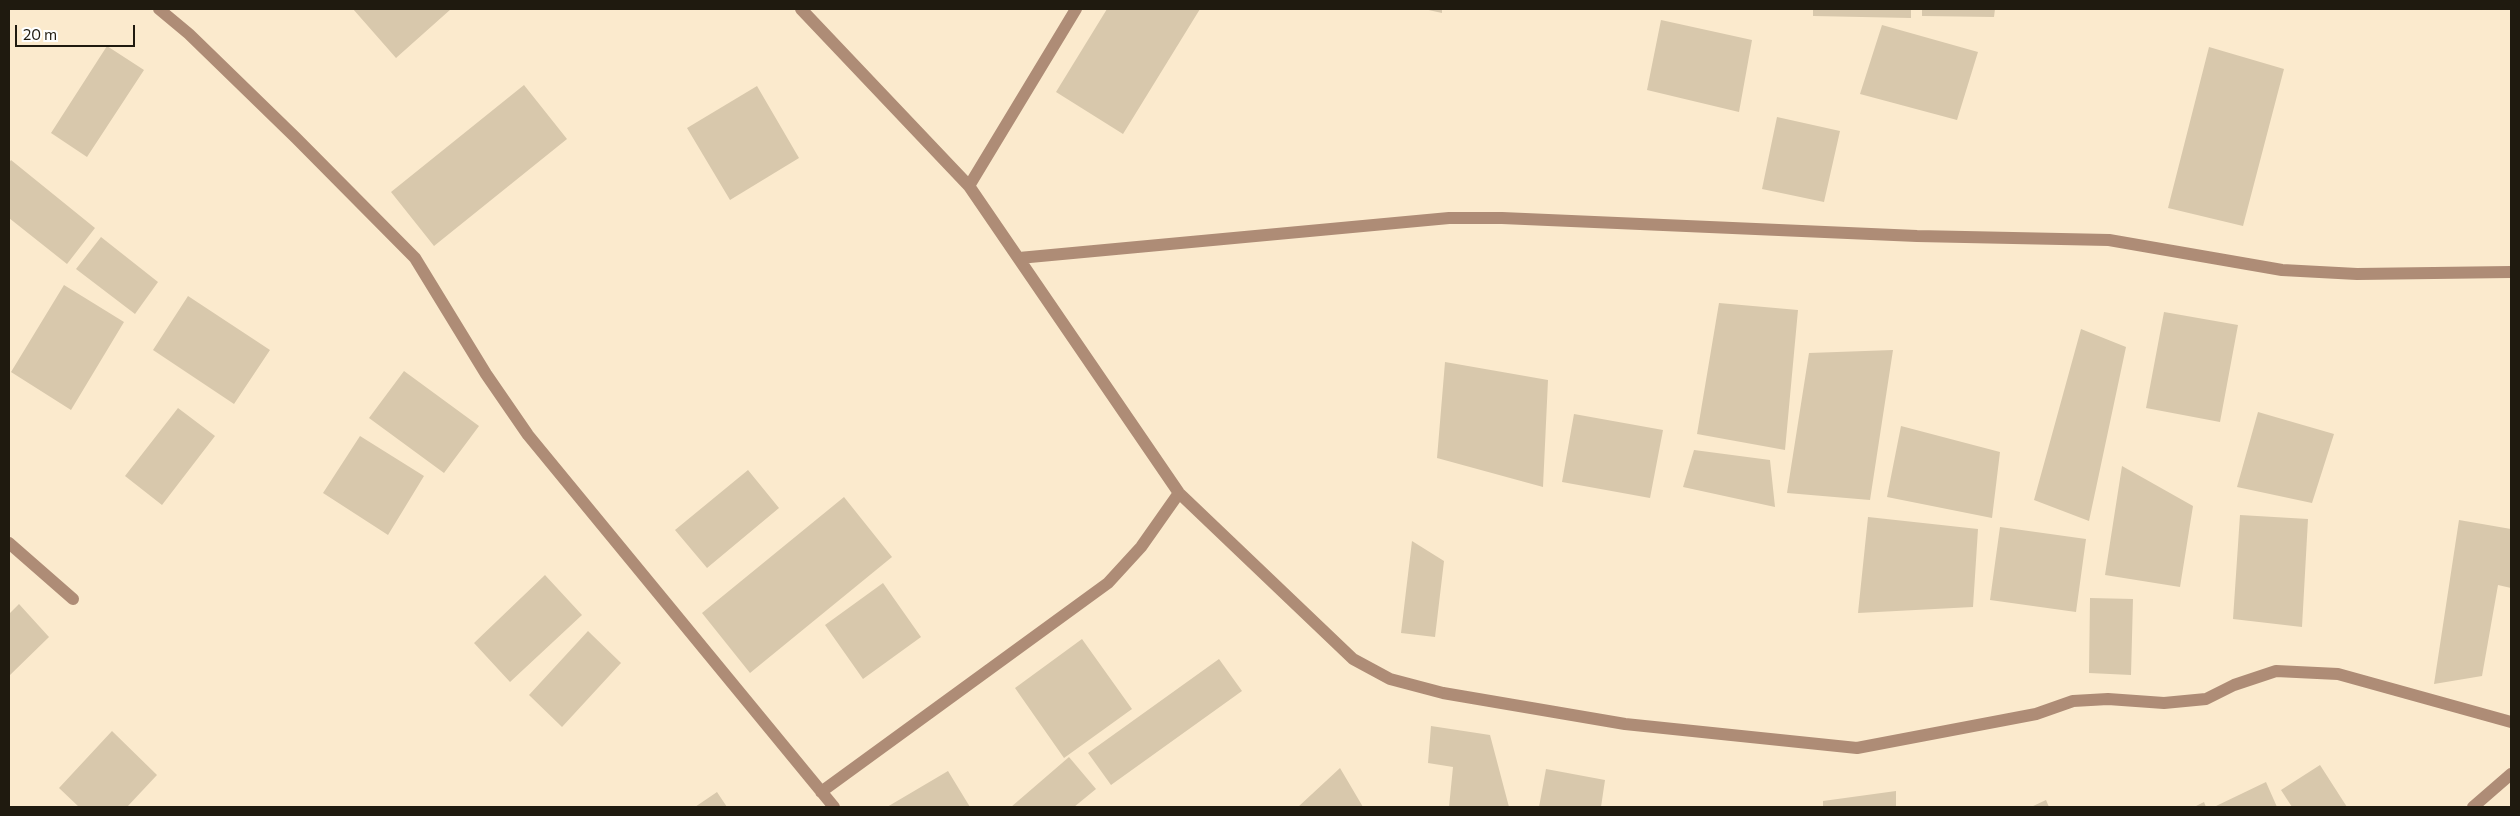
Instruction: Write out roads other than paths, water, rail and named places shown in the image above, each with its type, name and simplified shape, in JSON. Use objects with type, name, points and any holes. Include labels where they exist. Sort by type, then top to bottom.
[{"type":"street","points":[[159,9],[189,34],[260,103],[415,258],[486,374],[528,435],[834,807]]},
{"type":"street","points":[[801,9],[969,186],[1179,494],[1353,659],[1390,679],[1443,693],[1597,719],[1857,748],[2036,714],[2073,701],[2108,699],[2164,703],[2206,699],[2234,685],[2276,671],[2338,674],[2511,722]]},
{"type":"street","points":[[969,186],[1076,9]]},
{"type":"street","points":[[1018,258],[1449,218],[1502,218],[1917,236],[2109,240],[2282,270],[2357,274],[2511,272]]},
{"type":"street","points":[[821,792],[1108,583],[1141,548],[1179,494]]},
{"type":"street","points":[[9,543],[73,599]]},
{"type":"street","points":[[2473,807],[2511,774]]}]
